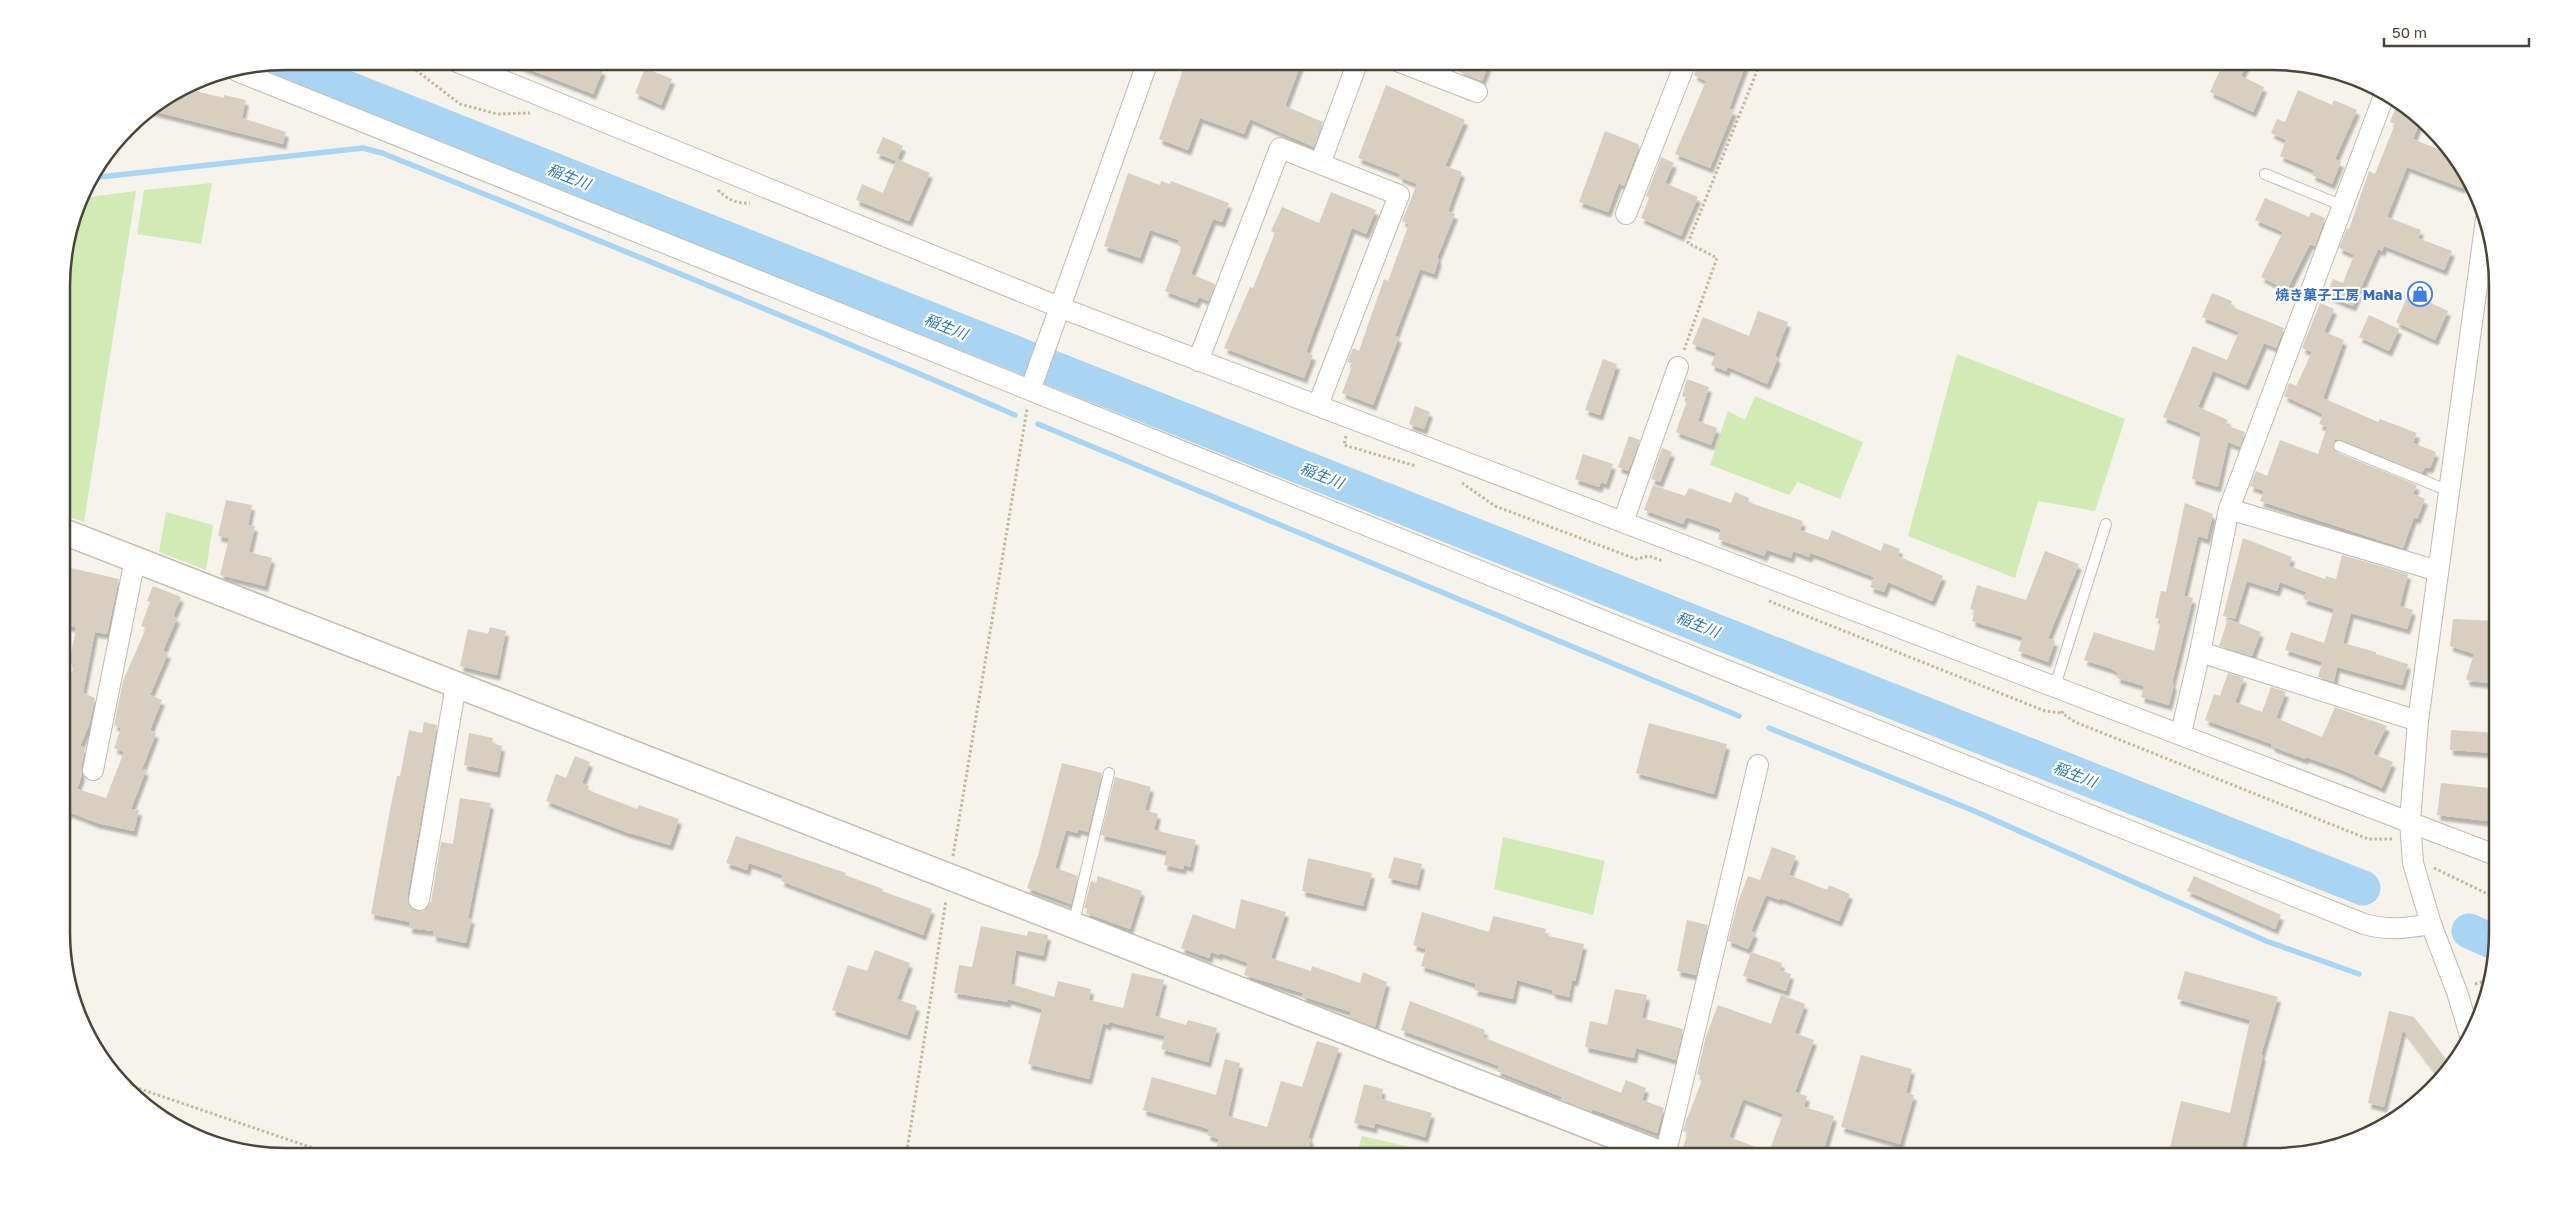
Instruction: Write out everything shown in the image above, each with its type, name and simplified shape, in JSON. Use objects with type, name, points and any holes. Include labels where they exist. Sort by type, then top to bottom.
[{"type":"street","points":[[482,70],[1059,307],[2181,733],[2489,852]]},
{"type":"street","points":[[1033,383],[1145,70]]},
{"type":"street","points":[[1320,164],[1355,70]]},
{"type":"street","points":[[1420,70],[1477,92]]},
{"type":"street","points":[[1626,214],[1682,70]]},
{"type":"street","points":[[244,74],[1033,383],[1763,685],[2364,924],[2383,929],[2399,930],[2431,924]]},
{"type":"street","points":[[2181,733],[2200,652],[2229,509],[2382,100]]},
{"type":"street","points":[[1198,361],[1280,148],[1399,195],[1318,405]]},
{"type":"street","points":[[2468,1027],[2457,992],[2431,924],[2413,863],[2410,821],[2418,721],[2484,237]]},
{"type":"street","points":[[1622,522],[1678,367]]},
{"type":"street","points":[[2229,509],[2438,572]]},
{"type":"street","points":[[70,534],[774,808],[1073,927],[1644,1148]]},
{"type":"street","points":[[93,770],[135,559]]},
{"type":"street","points":[[2200,652],[2418,721]]},
{"type":"street","points":[[419,900],[456,685]]},
{"type":"street","points":[[1667,1148],[1758,765]]},
{"type":"lane","points":[[2265,174],[2343,206]]},
{"type":"lane","points":[[2340,446],[2449,491]]},
{"type":"lane","points":[[2063,689],[2106,524]]},
{"type":"lane","points":[[1073,927],[1109,773]]},
{"type":"path","points":[[1678,367],[1717,258],[1688,243],[1758,70]]},
{"type":"path","points":[[907,1148],[950,879],[1033,383]]},
{"type":"path","points":[[2063,689],[2062,713],[2075,722],[2368,840],[2392,839]]},
{"type":"path","points":[[2431,866],[2489,895]]},
{"type":"path","points":[[136,1087],[313,1148]]},
{"type":"green space","points":[[212,183],[201,244],[137,234],[144,190]]},
{"type":"green space","points":[[136,191],[84,522],[70,517],[70,271],[77,230],[89,197]]},
{"type":"green space","points":[[1957,354],[2125,419],[2095,511],[2038,501],[2015,578],[1908,536]]},
{"type":"green space","points":[[1755,396],[1863,442],[1840,499],[1798,482],[1789,495],[1710,465],[1728,411],[1745,420]]},
{"type":"green space","points":[[166,512],[213,525],[206,570],[159,552]]},
{"type":"green space","points":[[1503,837],[1605,861],[1593,915],[1494,889]]},
{"type":"green space","points":[[1362,1136],[1414,1148],[1359,1148]]},
{"type":"building","points":[[531,70],[603,70],[593,94]]},
{"type":"building","points":[[644,70],[650,70],[672,79],[661,105],[635,93]]},
{"type":"building","points":[[1183,70],[1299,70],[1285,106],[1323,122],[1314,147],[1250,119],[1244,134],[1200,118],[1188,150],[1159,139]]},
{"type":"building","points":[[1460,70],[1486,70],[1482,81],[1459,72]]},
{"type":"building","points":[[1696,70],[1744,70],[1729,109],[1734,110],[1710,168],[1675,154],[1706,81],[1694,75]]},
{"type":"building","points":[[2220,70],[2244,70],[2241,76],[2264,87],[2253,112],[2210,92]]},
{"type":"building","points":[[1386,85],[1465,120],[1445,166],[1462,172],[1448,211],[1455,214],[1437,258],[1439,259],[1434,274],[1420,269],[1395,336],[1399,337],[1373,405],[1342,393],[1353,364],[1347,362],[1353,348],[1359,351],[1384,279],[1388,281],[1409,224],[1402,221],[1417,184],[1399,177],[1400,174],[1358,158]]},
{"type":"building","points":[[194,90],[224,98],[224,95],[246,100],[242,118],[286,132],[283,144],[158,112]]},
{"type":"building","points":[[2298,90],[2332,105],[2334,100],[2357,110],[2335,159],[2341,162],[2332,184],[2312,175],[2314,170],[2280,156],[2286,140],[2271,133],[2277,119],[2285,122]]},
{"type":"building","points":[[2396,108],[2416,124],[2418,126],[2413,139],[2441,150],[2464,184],[2462,188],[2407,167],[2387,217],[2421,230],[2418,238],[2452,251],[2444,270],[2384,246],[2382,251],[2378,249],[2353,306],[2326,295],[2333,279],[2343,283],[2354,255],[2339,248],[2347,228],[2349,229],[2369,171],[2375,174],[2395,124],[2390,122]]},
{"type":"building","points":[[1605,131],[1638,144],[1639,147],[1624,186],[1619,183],[1608,212],[1579,202]]},
{"type":"building","points":[[883,137],[903,146],[897,159],[930,173],[909,221],[856,200],[862,184],[883,193],[896,161],[876,153]]},
{"type":"building","points":[[1661,157],[1674,163],[1665,183],[1698,197],[1681,236],[1641,218],[1649,198],[1646,196]]},
{"type":"building","points":[[1128,173],[1160,185],[1161,181],[1170,184],[1171,181],[1229,203],[1222,222],[1213,219],[1191,274],[1215,284],[1209,301],[1199,297],[1196,303],[1165,291],[1182,247],[1177,245],[1179,240],[1150,230],[1140,258],[1104,246]]},
{"type":"building","points":[[1331,192],[1376,210],[1366,234],[1352,228],[1306,352],[1313,355],[1304,378],[1224,348],[1250,287],[1253,288],[1275,233],[1271,231],[1282,207],[1319,223]]},
{"type":"building","points":[[2265,198],[2309,217],[2311,212],[2325,218],[2315,246],[2310,244],[2287,290],[2261,277],[2283,232],[2255,220]]},
{"type":"building","points":[[2212,293],[2232,301],[2230,306],[2284,328],[2276,348],[2264,343],[2246,385],[2213,371],[2198,407],[2228,420],[2225,425],[2245,432],[2240,447],[2228,442],[2218,487],[2192,479],[2201,433],[2163,417],[2193,346],[2227,360],[2239,332],[2202,317]]},
{"type":"building","points":[[2409,293],[2448,311],[2435,340],[2396,322]]},
{"type":"building","points":[[2320,303],[2334,309],[2324,332],[2344,340],[2323,398],[2378,422],[2380,419],[2417,433],[2413,443],[2436,452],[2430,468],[2425,467],[2422,473],[2342,440],[2335,440],[2333,444],[2336,452],[2417,485],[2413,494],[2425,499],[2417,519],[2414,517],[2403,548],[2260,501],[2264,491],[2250,486],[2256,471],[2267,476],[2280,440],[2318,454],[2327,427],[2319,424],[2323,414],[2284,396],[2289,383],[2296,386],[2312,352],[2302,348]]},
{"type":"building","points":[[1758,311],[1788,322],[1775,356],[1778,358],[1767,384],[1728,367],[1726,371],[1711,365],[1716,353],[1692,344],[1703,317],[1749,336]]},
{"type":"building","points":[[2369,315],[2399,329],[2389,351],[2359,337]]},
{"type":"building","points":[[1603,359],[1617,364],[1600,415],[1585,410]]},
{"type":"building","points":[[1687,379],[1709,387],[1698,421],[1717,428],[1711,445],[1676,432],[1688,398],[1682,396]]},
{"type":"building","points":[[1415,406],[1430,412],[1424,429],[1409,424]]},
{"type":"building","points":[[1629,436],[1640,440],[1628,471],[1618,467]]},
{"type":"building","points":[[1662,448],[1672,452],[1660,482],[1651,479]]},
{"type":"building","points":[[1583,454],[1613,464],[1606,484],[1601,482],[1599,487],[1575,479]]},
{"type":"building","points":[[1653,485],[1685,496],[1689,488],[1731,503],[1735,492],[1749,498],[1748,502],[1803,521],[1800,530],[1828,540],[1832,530],[1881,551],[1884,543],[1900,549],[1898,556],[1943,576],[1932,601],[1888,582],[1884,592],[1870,587],[1874,577],[1811,553],[1809,557],[1793,551],[1791,558],[1767,550],[1764,556],[1718,539],[1721,529],[1686,517],[1683,524],[1644,510]]},
{"type":"building","points":[[226,500],[252,505],[248,525],[255,526],[249,552],[272,558],[265,586],[220,575],[229,538],[218,536]]},
{"type":"building","points":[[2185,503],[2213,514],[2207,539],[2198,536],[2184,596],[2193,598],[2172,683],[2174,684],[2169,705],[2141,697],[2144,686],[2117,678],[2118,673],[2112,669],[2084,660],[2094,632],[2154,651],[2161,620],[2155,618],[2161,591],[2166,592]]},
{"type":"building","points":[[2243,538],[2292,557],[2289,566],[2325,579],[2326,576],[2336,579],[2342,555],[2408,574],[2400,606],[2413,610],[2407,629],[2351,613],[2343,643],[2376,652],[2376,654],[2408,664],[2402,685],[2337,667],[2334,682],[2318,677],[2322,662],[2285,650],[2291,632],[2324,643],[2334,609],[2303,599],[2306,592],[2280,582],[2277,591],[2247,581],[2235,619],[2223,616]]},
{"type":"building","points":[[2045,551],[2079,564],[2048,638],[2055,641],[2048,662],[2018,651],[2023,637],[1972,621],[1975,611],[1970,609],[1977,585],[2026,600]]},
{"type":"building","points":[[70,568],[119,579],[107,634],[95,632],[83,693],[95,698],[89,725],[80,746],[85,748],[81,768],[82,775],[77,789],[106,798],[124,752],[114,748],[121,728],[114,725],[123,681],[146,628],[141,626],[150,602],[147,601],[153,586],[181,597],[173,616],[177,618],[163,651],[168,653],[150,695],[162,700],[150,730],[156,733],[142,769],[146,770],[131,809],[139,810],[134,831],[97,823],[70,812],[70,676],[75,664],[70,663],[70,658],[75,627],[70,626]]},
{"type":"building","points":[[2228,619],[2261,632],[2252,656],[2219,646]]},
{"type":"building","points":[[2453,619],[2489,621],[2489,683],[2466,679],[2474,654],[2450,646]]},
{"type":"building","points":[[490,627],[506,631],[497,675],[460,666],[468,629],[488,634]]},
{"type":"building","points":[[2228,673],[2244,678],[2235,702],[2262,712],[2271,687],[2286,692],[2276,718],[2322,737],[2335,707],[2387,726],[2373,754],[2393,762],[2382,788],[2342,770],[2306,757],[2305,759],[2271,746],[2272,744],[2205,720],[2214,694],[2220,696]]},
{"type":"building","points":[[424,722],[437,725],[407,898],[412,909],[423,911],[431,902],[441,842],[453,844],[460,798],[491,803],[468,918],[472,918],[466,943],[433,936],[434,931],[409,928],[410,922],[371,914],[397,776],[400,776],[409,730],[422,733]]},
{"type":"building","points":[[1649,723],[1727,744],[1714,794],[1636,773]]},
{"type":"building","points":[[2451,730],[2489,732],[2489,753],[2450,750]]},
{"type":"building","points":[[469,733],[493,738],[492,743],[502,746],[497,772],[464,765]]},
{"type":"building","points":[[575,756],[590,762],[582,783],[589,786],[588,790],[637,809],[639,805],[679,819],[670,845],[626,832],[546,801],[556,774],[566,778]]},
{"type":"building","points":[[1062,763],[1102,773],[1088,832],[1078,829],[1077,833],[1066,830],[1055,868],[1078,876],[1071,904],[1027,888],[1039,852]]},
{"type":"building","points":[[1115,777],[1151,787],[1145,810],[1158,814],[1154,830],[1196,840],[1190,867],[1184,865],[1183,869],[1164,865],[1167,851],[1101,835]]},
{"type":"building","points":[[2441,783],[2489,788],[2487,821],[2437,815]]},
{"type":"building","points":[[736,836],[846,873],[845,875],[883,889],[882,891],[932,909],[923,935],[781,881],[783,875],[749,863],[747,870],[726,863]]},
{"type":"building","points":[[1772,847],[1796,856],[1789,875],[1827,890],[1829,885],[1850,894],[1839,921],[1780,898],[1780,900],[1766,895],[1751,931],[1755,933],[1748,949],[1728,941],[1738,902],[1748,876],[1760,880]]},
{"type":"building","points":[[1394,857],[1422,864],[1417,885],[1388,878]]},
{"type":"building","points":[[1308,858],[1372,873],[1363,906],[1302,891]]},
{"type":"building","points":[[1098,876],[1142,891],[1130,929],[1086,913],[1087,909],[1084,908],[1091,881],[1096,883]]},
{"type":"building","points":[[2194,876],[2281,915],[2275,929],[2187,891]]},
{"type":"building","points":[[1241,899],[1286,912],[1271,958],[1311,971],[1312,966],[1360,983],[1363,972],[1387,982],[1375,1027],[1349,1018],[1351,1012],[1302,996],[1303,993],[1244,975],[1248,963],[1220,953],[1219,955],[1211,952],[1209,958],[1181,948],[1193,914],[1235,929]]},
{"type":"building","points":[[1422,912],[1489,932],[1493,916],[1546,929],[1544,935],[1584,944],[1575,981],[1572,980],[1569,997],[1517,980],[1513,999],[1474,990],[1476,984],[1421,966],[1426,949],[1413,945]]},
{"type":"building","points":[[1687,920],[1708,925],[1696,975],[1677,971]]},
{"type":"building","points":[[981,926],[1027,936],[1028,931],[1048,935],[1043,956],[1016,950],[1011,984],[1054,997],[1058,981],[1091,989],[1089,1000],[1123,1008],[1132,973],[1164,980],[1155,1016],[1186,1025],[1188,1020],[1217,1028],[1208,1062],[1161,1049],[1165,1036],[1109,1022],[1108,1025],[1103,1023],[1089,1079],[1028,1064],[1042,1009],[1008,999],[1008,1002],[954,993],[959,965],[972,967]]},
{"type":"building","points":[[875,950],[910,963],[897,999],[917,1006],[907,1035],[832,1010],[848,965],[867,971]]},
{"type":"building","points":[[1751,952],[1782,963],[1780,970],[1791,974],[1786,991],[1743,976]]},
{"type":"building","points":[[2185,971],[2278,997],[2261,1055],[2263,1055],[2242,1148],[2170,1148],[2181,1101],[2230,1113],[2250,1020],[2177,999]]},
{"type":"building","points":[[1615,989],[1647,995],[1642,1018],[1683,1029],[1676,1060],[1636,1048],[1634,1058],[1585,1047],[1590,1021],[1607,1025]]},
{"type":"building","points":[[1781,995],[1805,1004],[1795,1033],[1814,1040],[1795,1092],[1807,1096],[1804,1107],[1834,1116],[1824,1148],[1770,1148],[1783,1114],[1743,1099],[1729,1137],[1758,1148],[1683,1147],[1688,1133],[1683,1131],[1687,1117],[1703,1077],[1697,1074],[1706,1036],[1718,1005],[1771,1024]]},
{"type":"building","points":[[1410,1001],[1485,1030],[1483,1037],[1621,1093],[1626,1080],[1646,1088],[1642,1100],[1664,1108],[1657,1133],[1592,1109],[1591,1112],[1561,1100],[1562,1097],[1497,1071],[1499,1066],[1401,1030]]},
{"type":"building","points":[[2389,1011],[2414,1017],[2447,1060],[2436,1073],[2403,1030],[2384,1107],[2368,1103]]},
{"type":"building","points":[[1317,1041],[1339,1048],[1308,1138],[1311,1138],[1308,1148],[1216,1148],[1219,1139],[1207,1135],[1209,1129],[1143,1110],[1152,1077],[1216,1095],[1225,1059],[1240,1063],[1228,1116],[1267,1127],[1281,1081],[1302,1087]]},
{"type":"building","points":[[1861,1055],[1912,1069],[1906,1093],[1914,1095],[1900,1144],[1841,1127]]},
{"type":"building","points":[[1364,1084],[1383,1089],[1381,1099],[1432,1113],[1425,1137],[1375,1123],[1374,1128],[1354,1123]]},
{"type":"waterway","name":"稲生川","points":[[301,70],[2363,888]]},
{"type":"waterway","points":[[100,177],[363,148],[382,153],[620,249],[1015,415]]},
{"type":"waterway","points":[[1038,424],[1739,716]]},
{"type":"waterway","points":[[1769,728],[1972,810],[2266,941],[2359,974]]},
{"type":"waterway","name":"稲生川","points":[[2469,931],[2489,940]]},
{"type":"place","name":"焼き菓子工房 MaNa","points":[[2420,294]]}]
